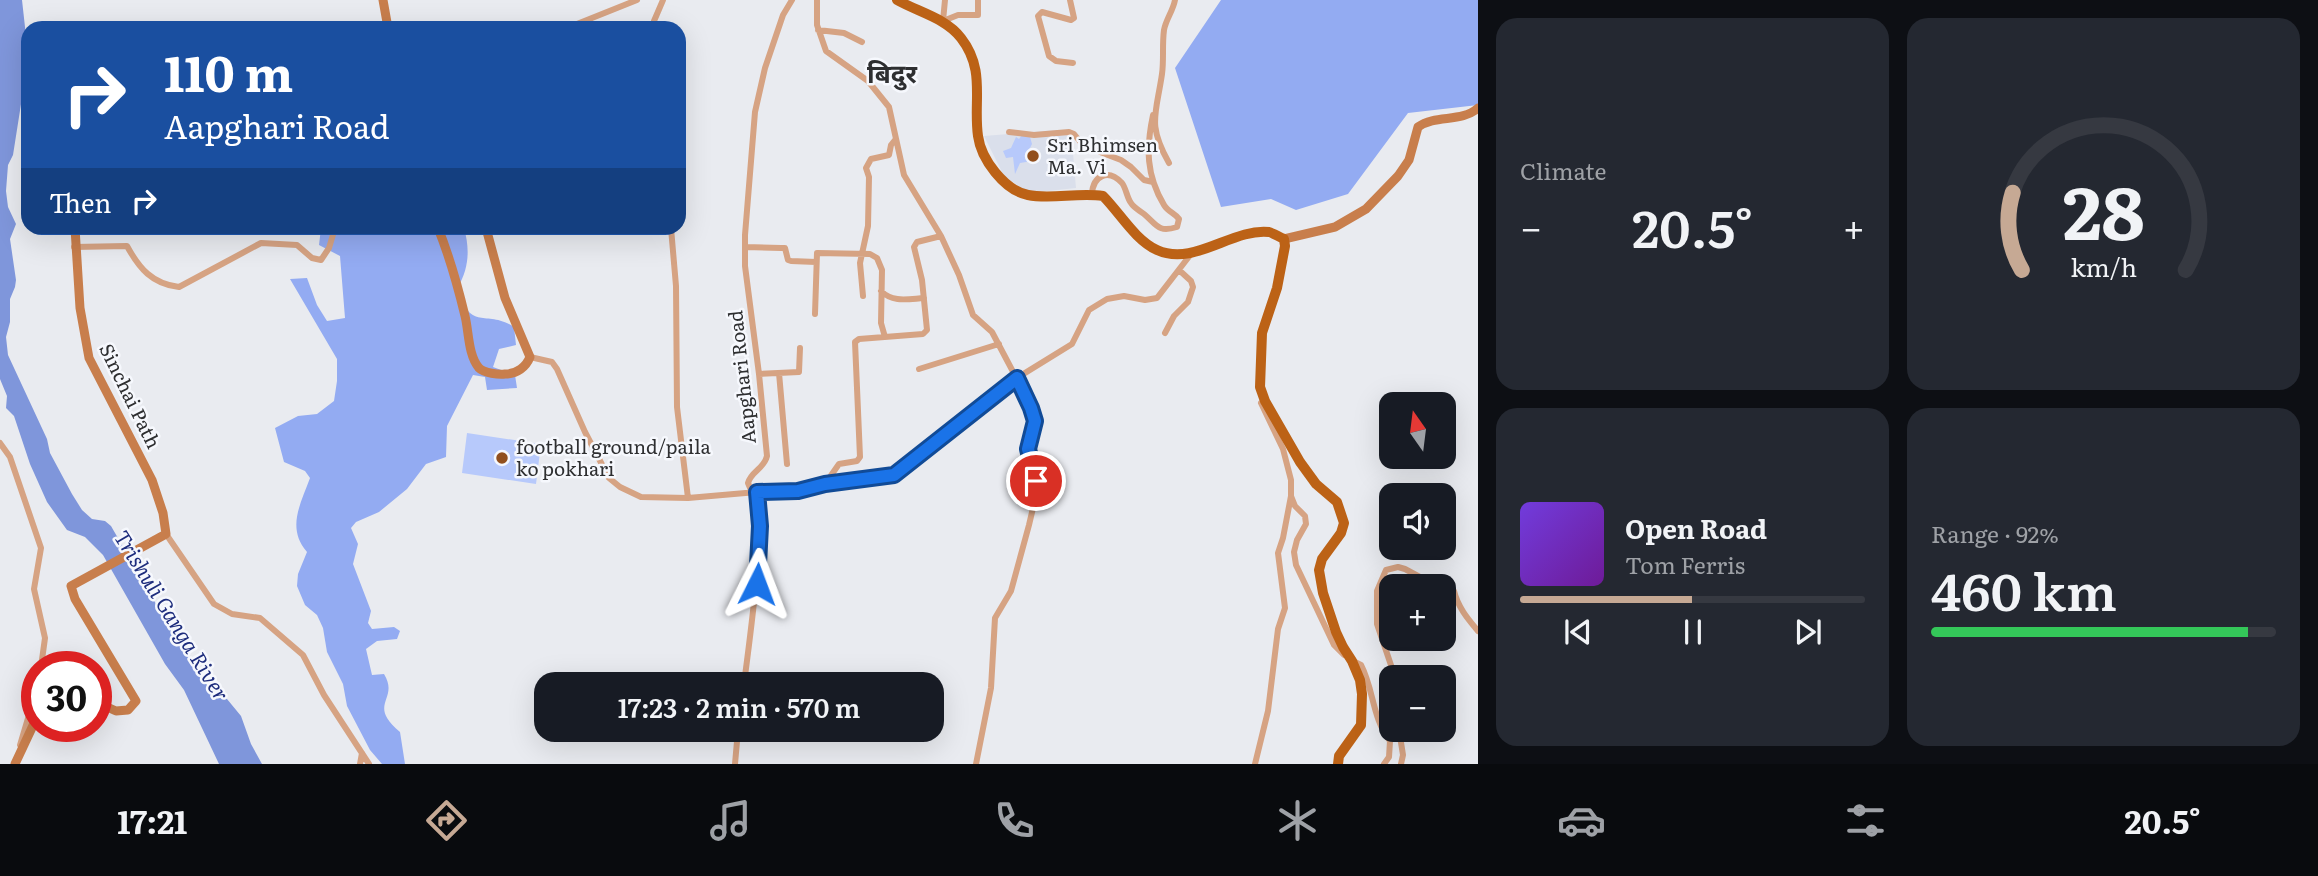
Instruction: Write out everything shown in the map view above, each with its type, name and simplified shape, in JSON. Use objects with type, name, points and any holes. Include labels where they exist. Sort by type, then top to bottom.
[{"type":"main road","points":[[897,0],[918,12],[943,21],[961,37],[975,62],[979,101],[978,136],[983,154],[1000,178],[1027,195],[1103,196],[1123,220],[1156,250],[1178,255],[1270,232],[1284,239],[1277,288],[1262,333],[1260,387],[1265,401],[1300,462],[1316,484],[1337,502],[1342,513],[1344,523],[1341,533],[1322,559],[1320,570],[1323,593],[1336,632],[1360,680],[1362,694],[1361,725],[1339,756],[1338,764]]},
{"type":"street","points":[[383,0],[387,21]]},
{"type":"street","points":[[584,21],[637,0]]},
{"type":"street","points":[[654,21],[663,0]]},
{"type":"street","name":"Aapghari Road","points":[[757,492],[751,490],[748,484],[750,475],[764,464],[767,456],[745,247],[755,112],[765,68],[783,15],[792,0]]},
{"type":"street","points":[[817,0],[818,30],[826,51],[868,81],[889,107],[904,175],[941,236],[973,315],[992,331],[1017,378],[1035,421],[1029,439],[1028,456],[1037,491],[1011,591],[995,618],[991,688],[976,764]]},
{"type":"street","points":[[945,0],[943,21],[958,15],[978,15],[978,0]]},
{"type":"street","points":[[1070,0],[1074,18],[1071,20],[1042,12],[1038,16],[1049,55],[1056,61],[1073,63]]},
{"type":"street","points":[[1092,194],[1097,178],[1105,175],[1114,178],[1122,183],[1132,206],[1156,226],[1166,230],[1177,227],[1179,219],[1164,207],[1153,182],[1147,142],[1163,72],[1164,34],[1174,0]]},
{"type":"street","points":[[818,30],[844,33],[862,42]]},
{"type":"street","points":[[1284,239],[1335,227],[1366,209],[1392,184],[1409,160],[1418,127],[1433,121],[1468,115],[1478,108]]},
{"type":"street","points":[[1153,115],[1157,141],[1169,163]]},
{"type":"street","points":[[1009,132],[1034,135],[1069,132],[1082,144],[1093,146],[1100,152],[1121,160],[1144,180],[1153,182]]},
{"type":"street","points":[[863,296],[861,253],[869,226],[868,163],[870,159],[889,155],[895,139]]},
{"type":"street","name":"Sinchai Path","points":[[75,235],[79,308],[89,358],[152,480],[166,534]]},
{"type":"street","points":[[74,247],[127,246],[139,267],[153,279],[167,286],[179,287],[261,243],[297,245],[312,258],[321,260],[333,235]]},
{"type":"street","points":[[440,235],[465,316],[474,359],[484,371],[506,374],[518,371],[527,364],[530,357],[505,298],[488,235]]},
{"type":"street","points":[[672,235],[677,286],[677,407],[688,498]]},
{"type":"street","points":[[825,484],[839,464],[858,461],[860,457],[855,342],[859,339],[923,334],[927,330],[914,247],[917,242],[941,236]]},
{"type":"street","points":[[745,247],[781,247],[785,248],[788,260],[816,262]]},
{"type":"street","points":[[530,357],[552,362],[557,369],[578,418],[609,478],[620,487],[641,497],[688,498],[798,491],[825,484],[894,475],[1017,378],[1072,344],[1090,310],[1107,299],[1124,296],[1144,300],[1157,298],[1194,251]]},
{"type":"street","points":[[815,314],[817,253],[870,254],[880,263],[881,323],[885,337]]},
{"type":"street","points":[[1165,333],[1174,316],[1188,302],[1193,287],[1191,281],[1179,270]]},
{"type":"street","points":[[881,290],[888,297],[898,300],[924,298]]},
{"type":"street","points":[[919,369],[999,344]]},
{"type":"street","points":[[759,374],[799,372],[800,348]]},
{"type":"street","points":[[779,373],[787,464]]},
{"type":"street","points":[[1255,764],[1268,711],[1278,629],[1285,608],[1278,553],[1291,496],[1291,480],[1283,449],[1261,402],[1260,387]]},
{"type":"street","points":[[0,443],[10,457],[41,548],[34,589],[45,638],[43,651]]},
{"type":"street","points":[[746,672],[757,584],[760,526],[757,492]]},
{"type":"street","points":[[1291,496],[1295,506],[1305,516],[1306,524],[1294,552],[1296,565],[1334,645],[1352,661],[1362,664],[1369,680],[1381,729],[1390,741],[1389,757],[1384,764]]},
{"type":"street","points":[[106,651],[75,599],[71,586],[166,534],[214,604],[232,614],[260,618],[303,655],[324,695],[369,764]]},
{"type":"street","points":[[1391,665],[1377,624],[1377,591],[1387,570],[1398,567],[1431,583],[1445,584],[1454,591],[1464,614],[1478,631]]},
{"type":"street","points":[[112,661],[136,701],[128,710],[112,709]]},
{"type":"street","points":[[15,762],[21,742]]},
{"type":"street","points":[[15,762],[25,742]]},
{"type":"street","points":[[735,764],[737,742]]},
{"type":"street","points":[[1401,742],[1401,764]]},
{"type":"street","points":[[360,764],[362,753]]},
{"type":"shaded area","points":[[0,0],[22,0],[24,21],[21,21],[21,104],[13,155],[8,165],[6,191],[8,207],[16,224],[10,239],[16,280],[10,299],[10,322],[6,337],[8,355],[47,439],[50,453],[72,494],[82,510],[92,519],[105,521],[111,526],[164,618],[184,647],[195,671],[207,685],[227,699],[241,716],[262,764],[219,764],[184,690],[165,664],[103,555],[85,537],[67,530],[47,502],[30,464],[14,416],[6,408],[7,396],[0,379]]},
{"type":"shaded area","points":[[1221,0],[1478,0],[1478,105],[1408,113],[1348,194],[1296,210],[1271,199],[1221,207],[1175,68]]},
{"type":"shaded area","name":"Sri Bhimsen Ma. Vi","points":[[1071,130],[1076,188],[1029,193],[1004,176],[984,136]]},
{"type":"shaded area","points":[[1022,135],[1030,137],[1032,144],[1028,152],[1032,161],[1020,163],[1015,174],[1013,157],[1006,158],[1003,151],[1011,148],[1016,137],[1019,139]]},
{"type":"shaded area","points":[[320,235],[465,235],[467,258],[458,287],[463,301],[473,315],[495,319],[514,327],[516,345],[499,349],[493,367],[515,375],[517,388],[487,390],[485,377],[473,375],[447,426],[446,457],[426,464],[407,489],[379,512],[356,522],[351,528],[358,544],[353,564],[371,611],[368,623],[372,629],[394,627],[400,631],[397,639],[377,641],[366,649],[372,675],[384,674],[388,683],[385,715],[400,732],[405,764],[382,764],[370,750],[347,706],[343,684],[327,652],[323,628],[317,615],[305,605],[297,586],[298,574],[307,552],[297,534],[297,515],[310,478],[305,471],[284,462],[275,428],[298,416],[317,414],[334,401],[337,359],[290,279],[307,278],[317,305],[327,321],[345,318],[340,256],[319,245]]},
{"type":"shaded area","name":"football ground/paila ko pokhari","points":[[467,433],[541,444],[536,484],[462,473]]},
{"type":"place","name":"Sri Bhimsen Ma. Vi","points":[[1033,156]]},
{"type":"place","name":"football ground/paila ko pokhari","points":[[502,458]]},
{"type":"district","name":"बिदुर","points":[[892,74]]},
{"type":"route","points":[[757,584],[760,526],[757,492],[798,491],[825,484],[894,475],[917,454],[1017,378],[1035,421],[1029,439],[1028,456],[1036,481]]},
{"type":"water label","name":"Trishuli Ganga River","points":[[171,616]]}]
